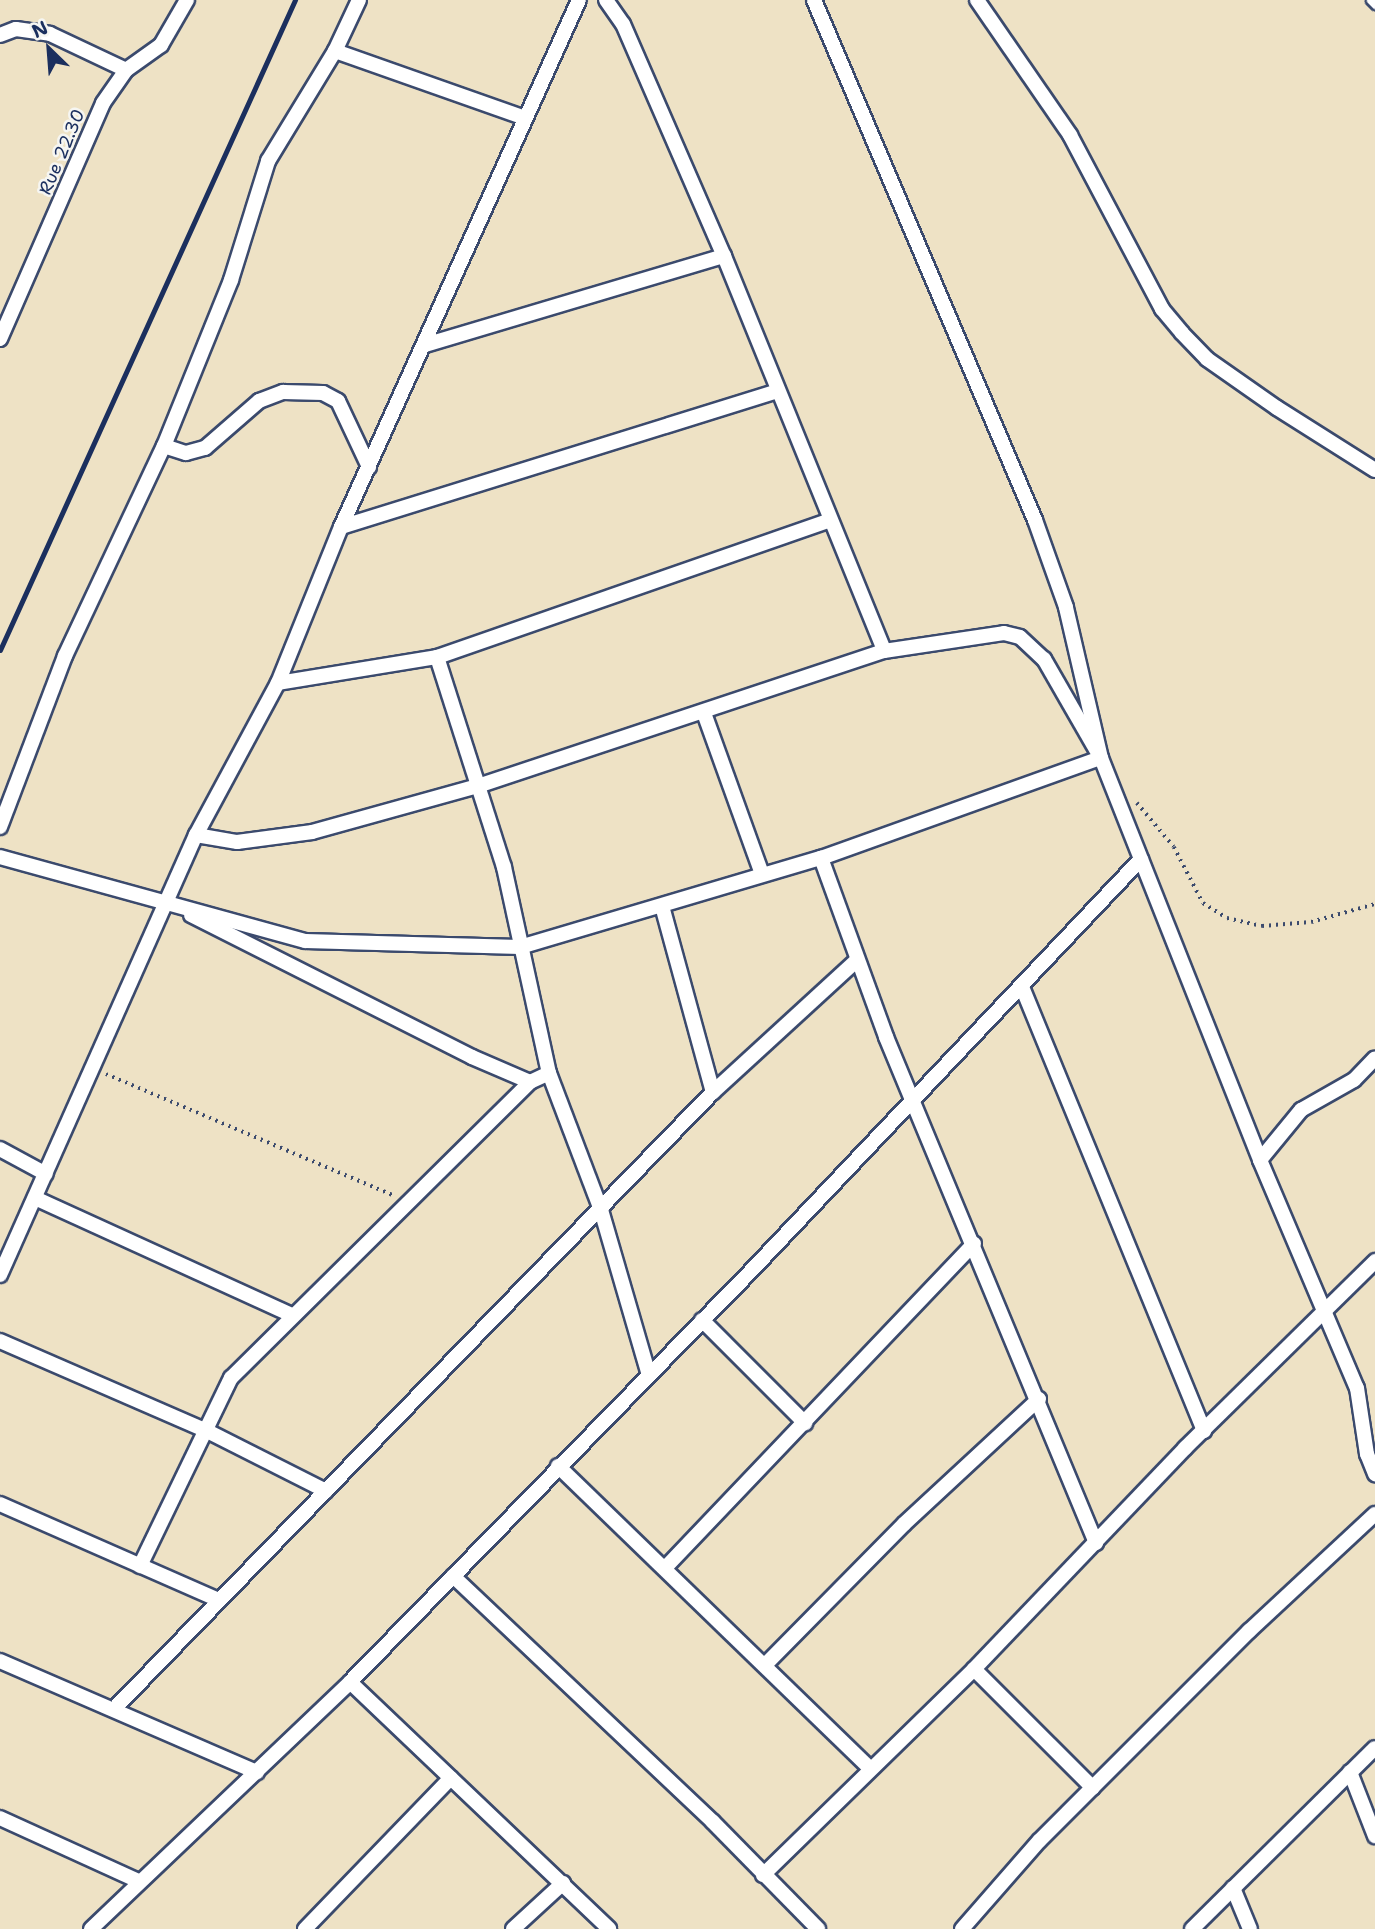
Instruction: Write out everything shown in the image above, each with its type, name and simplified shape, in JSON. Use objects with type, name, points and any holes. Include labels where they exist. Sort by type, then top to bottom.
[{"type":"street","name":"Rue 22.30","points":[[0,339],[103,103],[126,70],[161,45],[187,0]]},
{"type":"street","points":[[0,827],[65,656],[164,446],[231,280],[268,161],[335,51],[359,0]]},
{"type":"street","points":[[0,1275],[94,1069],[165,901],[196,835],[278,682],[341,527],[579,0]]},
{"type":"street","points":[[606,0],[623,24],[724,256],[828,521],[884,651]]},
{"type":"street","points":[[814,0],[1035,520],[1066,607],[1101,758],[1260,1160],[1357,1388],[1367,1454],[1375,1474]]},
{"type":"street","points":[[977,0],[1070,135],[1162,309],[1182,333],[1207,359],[1375,470]]},
{"type":"street","points":[[0,35],[16,29],[50,34],[126,70]]},
{"type":"street","points":[[335,51],[525,118]]},
{"type":"street","points":[[425,345],[724,256]]},
{"type":"street","points":[[341,527],[777,391]]},
{"type":"street","points":[[164,446],[186,453],[205,448],[259,401],[283,392],[323,393],[338,401],[369,467]]},
{"type":"street","points":[[278,682],[437,657],[828,521]]},
{"type":"street","points":[[196,835],[237,842],[312,832],[478,786],[884,651],[1004,633],[1020,637],[1044,659],[1101,758]]},
{"type":"street","points":[[437,657],[505,867],[549,1073],[601,1209],[648,1372]]},
{"type":"street","points":[[704,713],[762,874]]},
{"type":"street","points":[[0,857],[305,941],[520,947],[821,858],[1101,758]]},
{"type":"street","points":[[821,858],[857,960],[913,1102],[1039,1399],[1096,1543]]},
{"type":"street","points":[[91,1929],[138,1881],[350,1682],[913,1102],[1140,859]]},
{"type":"street","points":[[165,901],[460,1051],[530,1082]]},
{"type":"street","points":[[662,905],[713,1091]]},
{"type":"street","points":[[114,1709],[713,1091],[857,960]]},
{"type":"street","points":[[1022,987],[1203,1431]]},
{"type":"street","points":[[1260,1160],[1301,1110],[1354,1080],[1375,1058]]},
{"type":"street","points":[[140,1566],[231,1378],[530,1082],[549,1073]]},
{"type":"street","points":[[0,1149],[46,1174]]},
{"type":"street","points":[[35,1198],[292,1315]]},
{"type":"street","points":[[665,1568],[974,1243]]},
{"type":"street","points":[[763,1875],[869,1766],[974,1669],[1203,1431],[1326,1313],[1375,1261]]},
{"type":"street","points":[[702,1320],[805,1423]]},
{"type":"street","points":[[0,1341],[207,1431],[326,1491]]},
{"type":"street","points":[[766,1664],[914,1515],[1039,1399]]},
{"type":"street","points":[[558,1466],[869,1766]]},
{"type":"street","points":[[0,1504],[219,1600]]},
{"type":"street","points":[[962,1929],[1093,1788],[1249,1631],[1375,1514]]},
{"type":"street","points":[[453,1576],[818,1929]]},
{"type":"street","points":[[0,1661],[257,1772]]},
{"type":"street","points":[[974,1669],[1093,1788]]},
{"type":"street","points":[[350,1682],[609,1929]]},
{"type":"street","points":[[1192,1929],[1375,1748]]},
{"type":"street","points":[[1350,1772],[1375,1836]]},
{"type":"street","points":[[305,1929],[451,1778]]},
{"type":"street","points":[[0,1818],[138,1881]]},
{"type":"street","points":[[513,1929],[563,1884]]},
{"type":"street","points":[[1233,1888],[1250,1929]]},
{"type":"lane","points":[[1370,0],[1375,5]]},
{"type":"path","points":[[1133,798],[1174,847],[1203,903],[1227,918],[1262,926],[1311,922],[1375,904]]},
{"type":"path","points":[[94,1069],[409,1202]]},
{"type":"railway","points":[[0,650],[295,0]]}]
